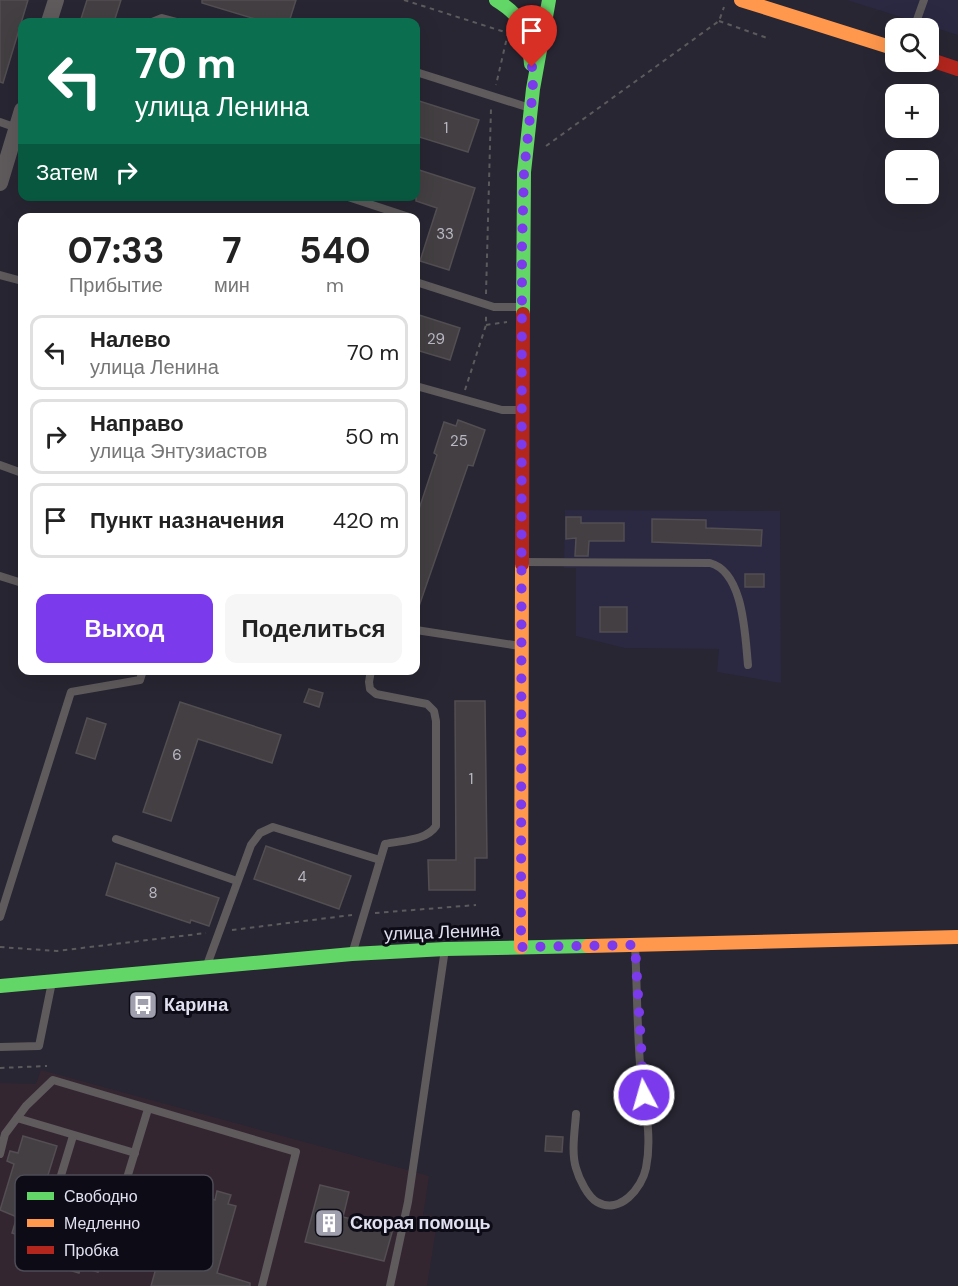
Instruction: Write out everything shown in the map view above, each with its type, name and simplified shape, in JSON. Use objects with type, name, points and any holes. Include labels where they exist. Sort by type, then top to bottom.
[{"type":"main road","points":[[496,0],[519,17],[529,35],[533,89]]},
{"type":"main road","points":[[521,947],[524,172],[530,108],[549,0]]},
{"type":"main road","points":[[546,21],[559,0]]},
{"type":"main road","points":[[741,0],[885,46]]},
{"type":"main road","points":[[939,63],[958,69]]},
{"type":"main road","name":"улица Ленина","points":[[0,986],[352,954],[445,949],[958,937]]},
{"type":"street","points":[[50,18],[56,0]]},
{"type":"street","points":[[0,183],[14,151],[18,124]]},
{"type":"lane","points":[[918,18],[924,0]]},
{"type":"lane","points":[[420,73],[530,108]]},
{"type":"lane","points":[[0,122],[17,128]]},
{"type":"lane","points":[[360,201],[396,213]]},
{"type":"lane","points":[[0,275],[18,280]]},
{"type":"lane","points":[[420,283],[522,314]]},
{"type":"lane","points":[[420,389],[502,410],[523,410]]},
{"type":"lane","points":[[0,465],[18,472]]},
{"type":"lane","points":[[523,562],[710,563],[718,565],[729,578],[741,605],[748,665]]},
{"type":"lane","points":[[0,576],[18,582]]},
{"type":"lane","points":[[420,631],[523,646]]},
{"type":"lane","points":[[0,917],[72,692],[140,680],[142,675]]},
{"type":"lane","points":[[352,954],[385,844],[431,833],[436,825],[436,721],[434,711],[427,704],[376,693],[370,689],[370,675]]},
{"type":"lane","points":[[206,968],[251,845],[260,833],[273,827],[380,860]]},
{"type":"lane","points":[[116,839],[237,881]]},
{"type":"lane","points":[[576,1114],[574,1158],[576,1169],[588,1193],[597,1202],[607,1205],[627,1199],[635,1192],[642,1180],[646,1168],[648,1145],[640,1063],[635,945]]},
{"type":"lane","points":[[390,1286],[408,1202],[445,949]]},
{"type":"lane","points":[[0,1047],[39,1046],[52,982]]},
{"type":"lane","points":[[0,1154],[4,1134],[39,1092],[53,1080],[296,1152],[262,1286]]},
{"type":"lane","points":[[128,1175],[148,1109]]},
{"type":"lane","points":[[17,1118],[135,1153]]},
{"type":"lane","points":[[61,1175],[73,1136]]},
{"type":"path","points":[[404,0],[508,33],[490,114],[486,325],[462,399]]},
{"type":"path","points":[[545,147],[719,21],[726,0]]},
{"type":"path","points":[[719,21],[770,39]]},
{"type":"path","points":[[486,325],[522,314]]},
{"type":"path","points":[[0,947],[57,951],[365,914],[476,904]]},
{"type":"path","points":[[0,1068],[46,1066]]},
{"type":"shaded area","points":[[847,0],[958,0],[958,35],[939,29],[939,18],[904,18]]},
{"type":"shaded area","points":[[565,510],[780,511],[781,683],[717,672],[719,649],[625,648],[576,636],[576,568],[564,568]]},
{"type":"shaded area","points":[[41,1070],[429,1176],[423,1215],[438,1216],[427,1286],[0,1286],[0,1083],[36,1084]]},
{"type":"building","points":[[0,0],[28,0],[23,18],[18,18],[18,33],[3,83],[0,82]]},
{"type":"building","points":[[87,0],[121,0],[115,18],[81,18]]},
{"type":"building","points":[[202,0],[296,0],[290,18],[252,18],[202,3]]},
{"type":"building","points":[[420,101],[479,120],[468,152],[420,137]]},
{"type":"building","points":[[420,170],[475,188],[449,270],[420,261],[437,208],[416,201],[420,201]]},
{"type":"building","points":[[420,315],[460,328],[450,360],[420,351]]},
{"type":"building","points":[[458,420],[485,430],[473,466],[468,465],[420,603],[420,506],[437,455],[434,453],[444,422],[456,426]]},
{"type":"building","points":[[566,517],[581,517],[581,523],[624,523],[624,541],[589,541],[588,556],[575,556],[576,538],[566,539]]},
{"type":"building","points":[[652,519],[706,520],[706,528],[762,530],[761,546],[652,542]]},
{"type":"building","points":[[745,574],[764,574],[764,587],[745,587]]},
{"type":"building","points":[[600,607],[627,607],[627,632],[600,632]]},
{"type":"building","points":[[309,689],[323,693],[319,707],[304,702]]},
{"type":"building","points":[[455,701],[485,701],[487,858],[475,858],[475,890],[429,890],[428,860],[456,860]]},
{"type":"building","points":[[180,702],[281,735],[272,763],[198,739],[171,821],[143,812]]},
{"type":"building","points":[[87,718],[106,724],[95,759],[76,753]]},
{"type":"building","points":[[266,846],[351,876],[339,909],[254,879]]},
{"type":"building","points":[[116,863],[219,898],[209,926],[191,920],[190,923],[106,895]]},
{"type":"building","points":[[23,1136],[57,1146],[48,1175],[15,1175],[15,1216],[0,1210],[14,1164],[7,1161],[10,1151],[18,1153]]},
{"type":"building","points":[[546,1136],[563,1137],[562,1152],[545,1151]]},
{"type":"building","name":"Скорая помощь","points":[[320,1185],[349,1192],[343,1217],[393,1229],[384,1261],[305,1242]]},
{"type":"building","points":[[217,1191],[231,1195],[228,1204],[236,1206],[217,1273],[250,1283],[250,1286],[151,1286],[155,1271],[213,1271],[213,1199],[215,1200]]},
{"type":"traffic: fast","points":[[496,0],[513,13],[523,26],[529,43],[531,64]]},
{"type":"traffic: fast","points":[[523,314],[524,172],[533,89],[549,0]]},
{"type":"traffic: fast","points":[[0,986],[352,954],[445,949],[588,946]]},
{"type":"traffic: slow","points":[[741,0],[885,46]]},
{"type":"traffic: slow","points":[[521,947],[522,564]]},
{"type":"traffic: slow","points":[[588,946],[958,937]]},
{"type":"traffic: jam","points":[[939,63],[958,69]]},
{"type":"traffic: jam","points":[[522,564],[523,314]]},
{"type":"place","name":"Карина","points":[[143,1005]]},
{"type":"place","name":"Скорая помощь","points":[[329,1223]]},
{"type":"route","points":[[532,67],[533,89],[526,138],[522,247],[521,947],[635,945],[640,1063],[644,1095]]}]
